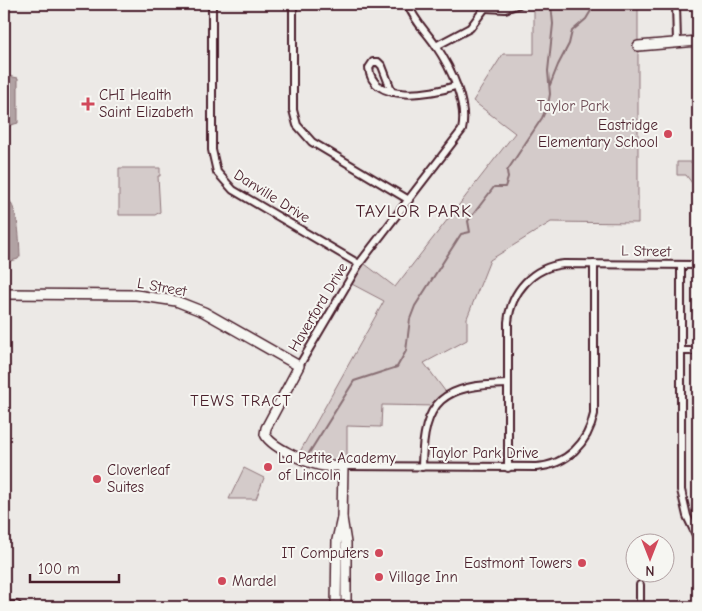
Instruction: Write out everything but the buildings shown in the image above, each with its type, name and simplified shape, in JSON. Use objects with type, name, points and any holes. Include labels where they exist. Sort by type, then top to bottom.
[{"type":"main road","points":[[4,607],[16,607]]},
{"type":"street","name":"Danville Drive","points":[[212,4],[212,150],[217,172],[233,190],[359,264]]},
{"type":"street","points":[[293,4],[293,110],[302,132],[312,142],[409,200]]},
{"type":"street","points":[[392,92],[382,66],[378,62],[373,62],[369,71],[374,82],[381,88],[392,92],[438,91],[455,86],[436,46],[417,23],[408,4]]},
{"type":"street","points":[[436,46],[470,28],[487,6],[505,9],[519,4]]},
{"type":"street","points":[[676,4],[677,42]]},
{"type":"street","points":[[638,46],[698,40]]},
{"type":"street","name":"Haverford Drive","points":[[266,437],[266,428],[299,366],[359,264],[460,135],[465,116],[455,86]]},
{"type":"street","name":"L Street","points":[[508,468],[509,315],[520,289],[530,279],[547,268],[564,264],[698,265]]},
{"type":"street","name":"Taylor Park Drive","points":[[266,437],[272,444],[313,464],[508,468],[541,467],[558,462],[576,449],[589,431],[594,409],[594,264]]},
{"type":"street","points":[[680,265],[681,490],[687,516],[698,539]]},
{"type":"street","name":"L Street","points":[[4,294],[136,295],[176,301],[204,312],[299,366]]},
{"type":"street","points":[[681,351],[698,351]]},
{"type":"street","points":[[422,467],[425,428],[430,415],[440,402],[456,390],[468,386],[508,384]]},
{"type":"street","points":[[343,466],[342,518],[346,543],[346,607]]},
{"type":"street","points":[[336,607],[337,540],[342,518]]},
{"type":"street","points":[[640,585],[640,607]]},
{"type":"green space","name":"Taylor Park","points":[[534,4],[638,4],[638,223],[551,222],[490,260],[467,318],[467,340],[424,363],[448,395],[437,406],[382,405],[381,427],[347,426],[347,466],[297,457],[384,301],[348,282],[361,261],[395,287],[515,133],[473,101],[503,54],[534,54]]},
{"type":"green space","points":[[677,162],[698,162],[698,183],[692,183],[686,175],[677,175]]},
{"type":"green space","points":[[119,168],[160,168],[160,176],[158,176],[160,212],[155,215],[119,215]]},
{"type":"green space","points":[[244,468],[264,478],[256,499],[229,499]]},
{"type":"shaded area","points":[[4,75],[18,78],[18,123],[4,127]]},
{"type":"shaded area","points":[[4,192],[15,214],[20,256],[18,259],[4,263]]},
{"type":"waterway","points":[[309,453],[354,381],[397,367],[406,351],[410,319],[415,306],[461,234],[470,232],[468,221],[494,187],[505,187],[508,178],[507,171],[542,118],[548,105],[550,94],[548,71],[553,24],[551,4]]},
{"type":"waterway","points":[[550,85],[569,44],[572,31],[586,19],[595,4]]},
{"type":"place","name":"CHI Health Saint Elizabeth","points":[[88,104]]},
{"type":"place","name":"Eastridge Elementary School","points":[[668,134]]},
{"type":"place","name":"La Petite Academy of Lincoln","points":[[268,467]]},
{"type":"place","name":"Cloverleaf Suites","points":[[97,479]]},
{"type":"place","name":"IT Computers","points":[[379,553]]},
{"type":"place","name":"Eastmont Towers","points":[[582,563]]},
{"type":"place","name":"Village Inn","points":[[379,577]]},
{"type":"place","name":"Mardel","points":[[222,581]]},
{"type":"district","name":"TAYLOR PARK","points":[[414,211]]},
{"type":"district","name":"TEWS TRACT","points":[[241,400]]}]
